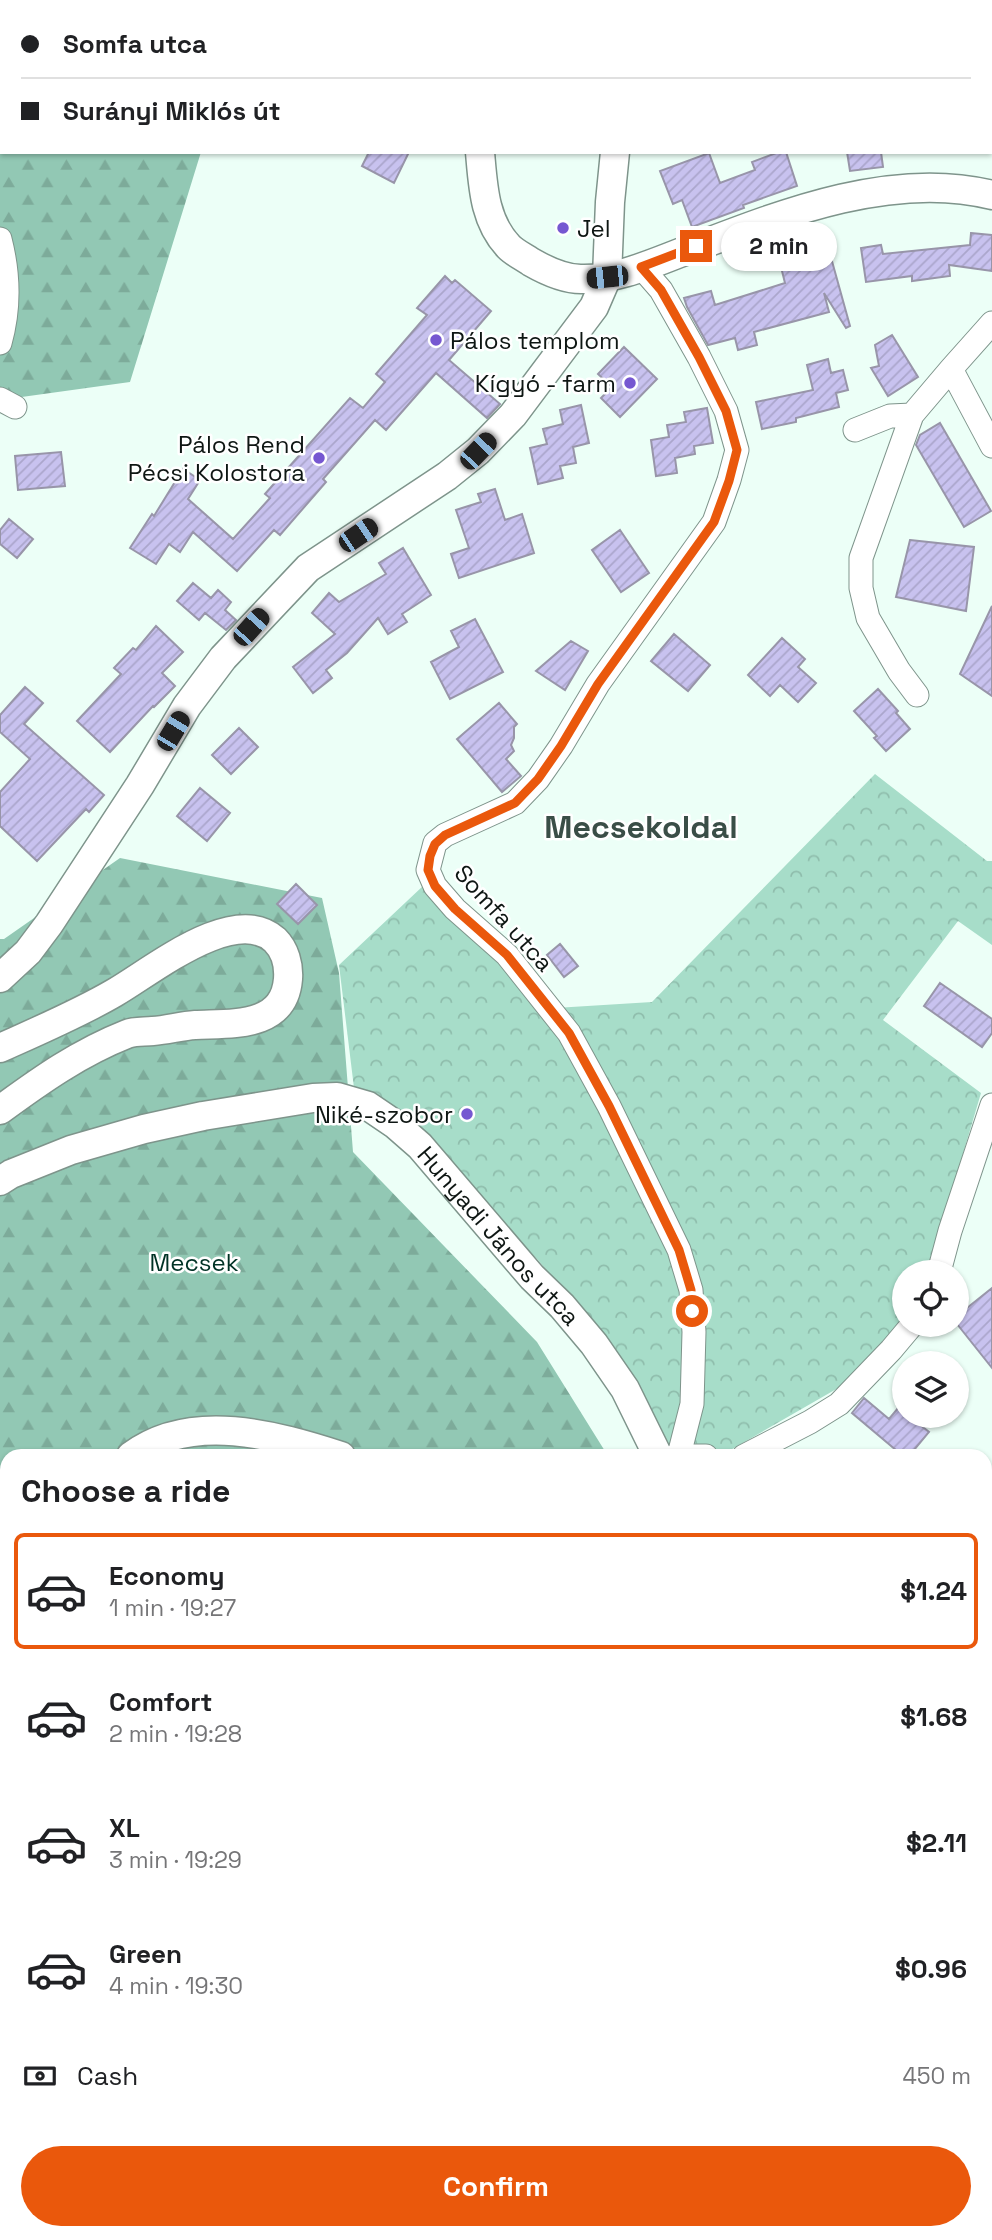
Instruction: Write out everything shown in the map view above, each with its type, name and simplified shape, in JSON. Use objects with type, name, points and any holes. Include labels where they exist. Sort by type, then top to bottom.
[{"type":"street","points":[[480,154],[485,202],[496,230],[510,248],[540,267],[564,277],[580,279],[607,277],[641,267],[754,225],[861,193],[908,188],[967,188],[992,195]]},
{"type":"street","points":[[0,978],[28,952],[49,924],[140,785],[187,706],[223,658],[308,568],[447,476],[478,451],[513,415],[594,307],[607,277],[615,154]]},
{"type":"street","points":[[0,239],[6,263],[8,296],[0,343]]},
{"type":"street","name":"Somfa utca","points":[[641,267],[661,290],[726,411],[737,450],[729,481],[714,522],[598,684],[538,779],[515,803],[445,835],[435,844],[428,870],[435,886],[455,909],[507,955],[569,1033],[609,1106],[679,1250],[691,1290],[694,1332],[692,1404],[679,1449]]},
{"type":"street","points":[[917,695],[899,671],[868,618],[861,589],[861,558],[912,415],[992,323]]},
{"type":"street","points":[[951,369],[992,446]]},
{"type":"street","points":[[855,430],[890,416],[912,415]]},
{"type":"street","points":[[0,1048],[114,993],[167,959],[216,933],[252,929],[261,931],[278,943],[285,955],[288,980],[283,997],[263,1016],[232,1025],[195,1025],[130,1033],[79,1055],[0,1110]]},
{"type":"street","name":"Hunyadi János utca","points":[[0,1181],[71,1150],[144,1129],[203,1116],[313,1098],[337,1097],[368,1106],[420,1146],[532,1277],[594,1343],[625,1389],[655,1449]]},
{"type":"street","points":[[942,1260],[992,1105]]},
{"type":"street","points":[[758,1449],[839,1404],[902,1337]]},
{"type":"street","points":[[143,1449],[163,1438],[226,1429],[319,1449]]},
{"type":"green space","points":[[0,154],[200,154],[130,382],[0,400]]},
{"type":"green space","points":[[875,774],[987,861],[992,861],[992,945],[958,921],[883,1020],[981,1093],[932,1260],[892,1260],[892,1332],[859,1376],[732,1449],[664,1449],[615,1353],[538,1260],[381,1100],[354,1088],[339,965],[423,886],[555,1008],[652,1002]]},
{"type":"green space","name":"Mecsek","points":[[120,858],[322,898],[339,973],[353,1152],[537,1342],[604,1449],[0,1449],[0,939],[4,939]]},
{"type":"building","points":[[368,154],[408,154],[394,183],[362,166]]},
{"type":"building","points":[[709,154],[720,183],[755,170],[752,162],[774,154],[787,154],[797,186],[692,227],[682,200],[673,204],[660,171]]},
{"type":"building","points":[[847,154],[881,154],[883,167],[850,171]]},
{"type":"building","points":[[971,233],[992,235],[992,271],[949,265],[950,276],[912,281],[912,276],[866,282],[861,248],[881,245],[883,254],[970,245]]},
{"type":"building","points":[[830,254],[850,326],[846,328],[824,293],[829,312],[754,332],[757,345],[738,350],[735,338],[708,345],[687,307],[684,298],[711,291],[715,305],[785,283],[781,267]]},
{"type":"building","points":[[445,276],[452,283],[455,280],[491,311],[449,360],[500,404],[487,418],[436,373],[386,430],[375,420],[323,479],[326,482],[280,535],[274,530],[237,571],[193,532],[180,552],[169,544],[156,564],[130,548],[152,514],[154,516],[183,469],[200,480],[188,499],[233,539],[270,498],[265,494],[350,398],[363,408],[385,382],[376,374],[427,315],[417,308]]},
{"type":"building","points":[[892,335],[918,377],[888,396],[871,368],[879,366],[875,345]]},
{"type":"building","name":"Kígyó - farm","points":[[624,347],[657,379],[620,417],[601,398],[612,387],[598,374]]},
{"type":"building","points":[[828,359],[831,373],[843,370],[848,390],[836,393],[839,407],[796,418],[796,422],[762,429],[756,402],[813,390],[807,365]]},
{"type":"building","points":[[581,405],[589,443],[573,447],[576,463],[560,466],[563,478],[538,484],[530,448],[547,444],[543,429],[563,424],[560,410]]},
{"type":"building","points":[[707,408],[713,443],[694,446],[695,454],[675,458],[677,473],[656,476],[651,440],[669,437],[667,425],[686,422],[684,412]]},
{"type":"building","points":[[940,423],[991,511],[964,527],[916,445],[920,435]]},
{"type":"building","points":[[61,452],[65,486],[18,490],[15,456]]},
{"type":"building","points":[[495,489],[505,520],[522,514],[534,553],[459,578],[451,554],[469,548],[456,510],[481,502],[478,494]]},
{"type":"building","points":[[9,519],[33,539],[17,558],[0,544],[0,530]]},
{"type":"building","points":[[620,530],[649,573],[621,592],[592,550]]},
{"type":"building","points":[[910,540],[974,547],[966,611],[896,597]]},
{"type":"building","points":[[403,548],[431,595],[402,614],[407,622],[388,634],[378,618],[347,653],[326,670],[332,678],[313,693],[293,667],[335,634],[312,613],[329,593],[339,602],[386,574],[379,563]]},
{"type":"building","points":[[193,583],[211,598],[218,590],[231,602],[225,610],[236,620],[226,630],[205,613],[199,620],[177,601]]},
{"type":"building","points":[[992,606],[992,696],[960,674]]},
{"type":"building","points":[[475,619],[503,672],[450,699],[431,662],[459,647],[451,631]]},
{"type":"building","points":[[156,626],[183,652],[162,673],[175,686],[110,752],[77,721],[121,674],[114,668],[133,648],[136,650]]},
{"type":"building","points":[[674,634],[710,665],[688,691],[651,661]]},
{"type":"building","points":[[782,638],[805,659],[798,667],[816,683],[798,702],[780,685],[770,696],[748,675]]},
{"type":"building","points":[[571,641],[588,651],[565,690],[536,671]]},
{"type":"building","points":[[25,687],[43,703],[24,724],[104,795],[89,812],[86,809],[37,861],[0,826],[0,792],[30,759],[0,732],[0,715]]},
{"type":"building","points":[[878,689],[910,729],[886,751],[874,738],[877,736],[854,711]]},
{"type":"building","points":[[499,703],[517,724],[511,745],[514,751],[506,759],[521,776],[502,792],[457,739]]},
{"type":"building","points":[[239,728],[258,747],[231,774],[212,755]]},
{"type":"building","points":[[200,788],[230,813],[207,841],[177,816]]},
{"type":"building","points":[[296,884],[317,905],[298,924],[277,904]]},
{"type":"building","points":[[560,944],[578,966],[564,977],[547,955]]},
{"type":"building","points":[[940,983],[992,1019],[992,1033],[982,1047],[924,1006]]},
{"type":"building","points":[[992,1288],[992,1368],[967,1337],[969,1306]]},
{"type":"building","points":[[864,1398],[889,1419],[892,1415],[892,1428],[924,1428],[929,1432],[915,1449],[895,1449],[852,1413]]},
{"type":"place","name":"Jel","points":[[563,228]]},
{"type":"place","name":"Pálos templom","points":[[436,340]]},
{"type":"place","name":"Kígyó - farm","points":[[630,383]]},
{"type":"place","name":"Pálos Rend Pécsi Kolostora","points":[[319,458]]},
{"type":"place","name":"Niké-szobor","points":[[467,1114]]},
{"type":"district","name":"Mecsekoldal","points":[[641,827]]},
{"type":"route","points":[[692,1311],[691,1290],[679,1250],[609,1106],[569,1033],[507,955],[455,909],[435,886],[428,870],[435,844],[445,835],[515,803],[538,779],[598,684],[714,522],[737,450],[726,411],[661,290],[641,267],[696,246]]}]
